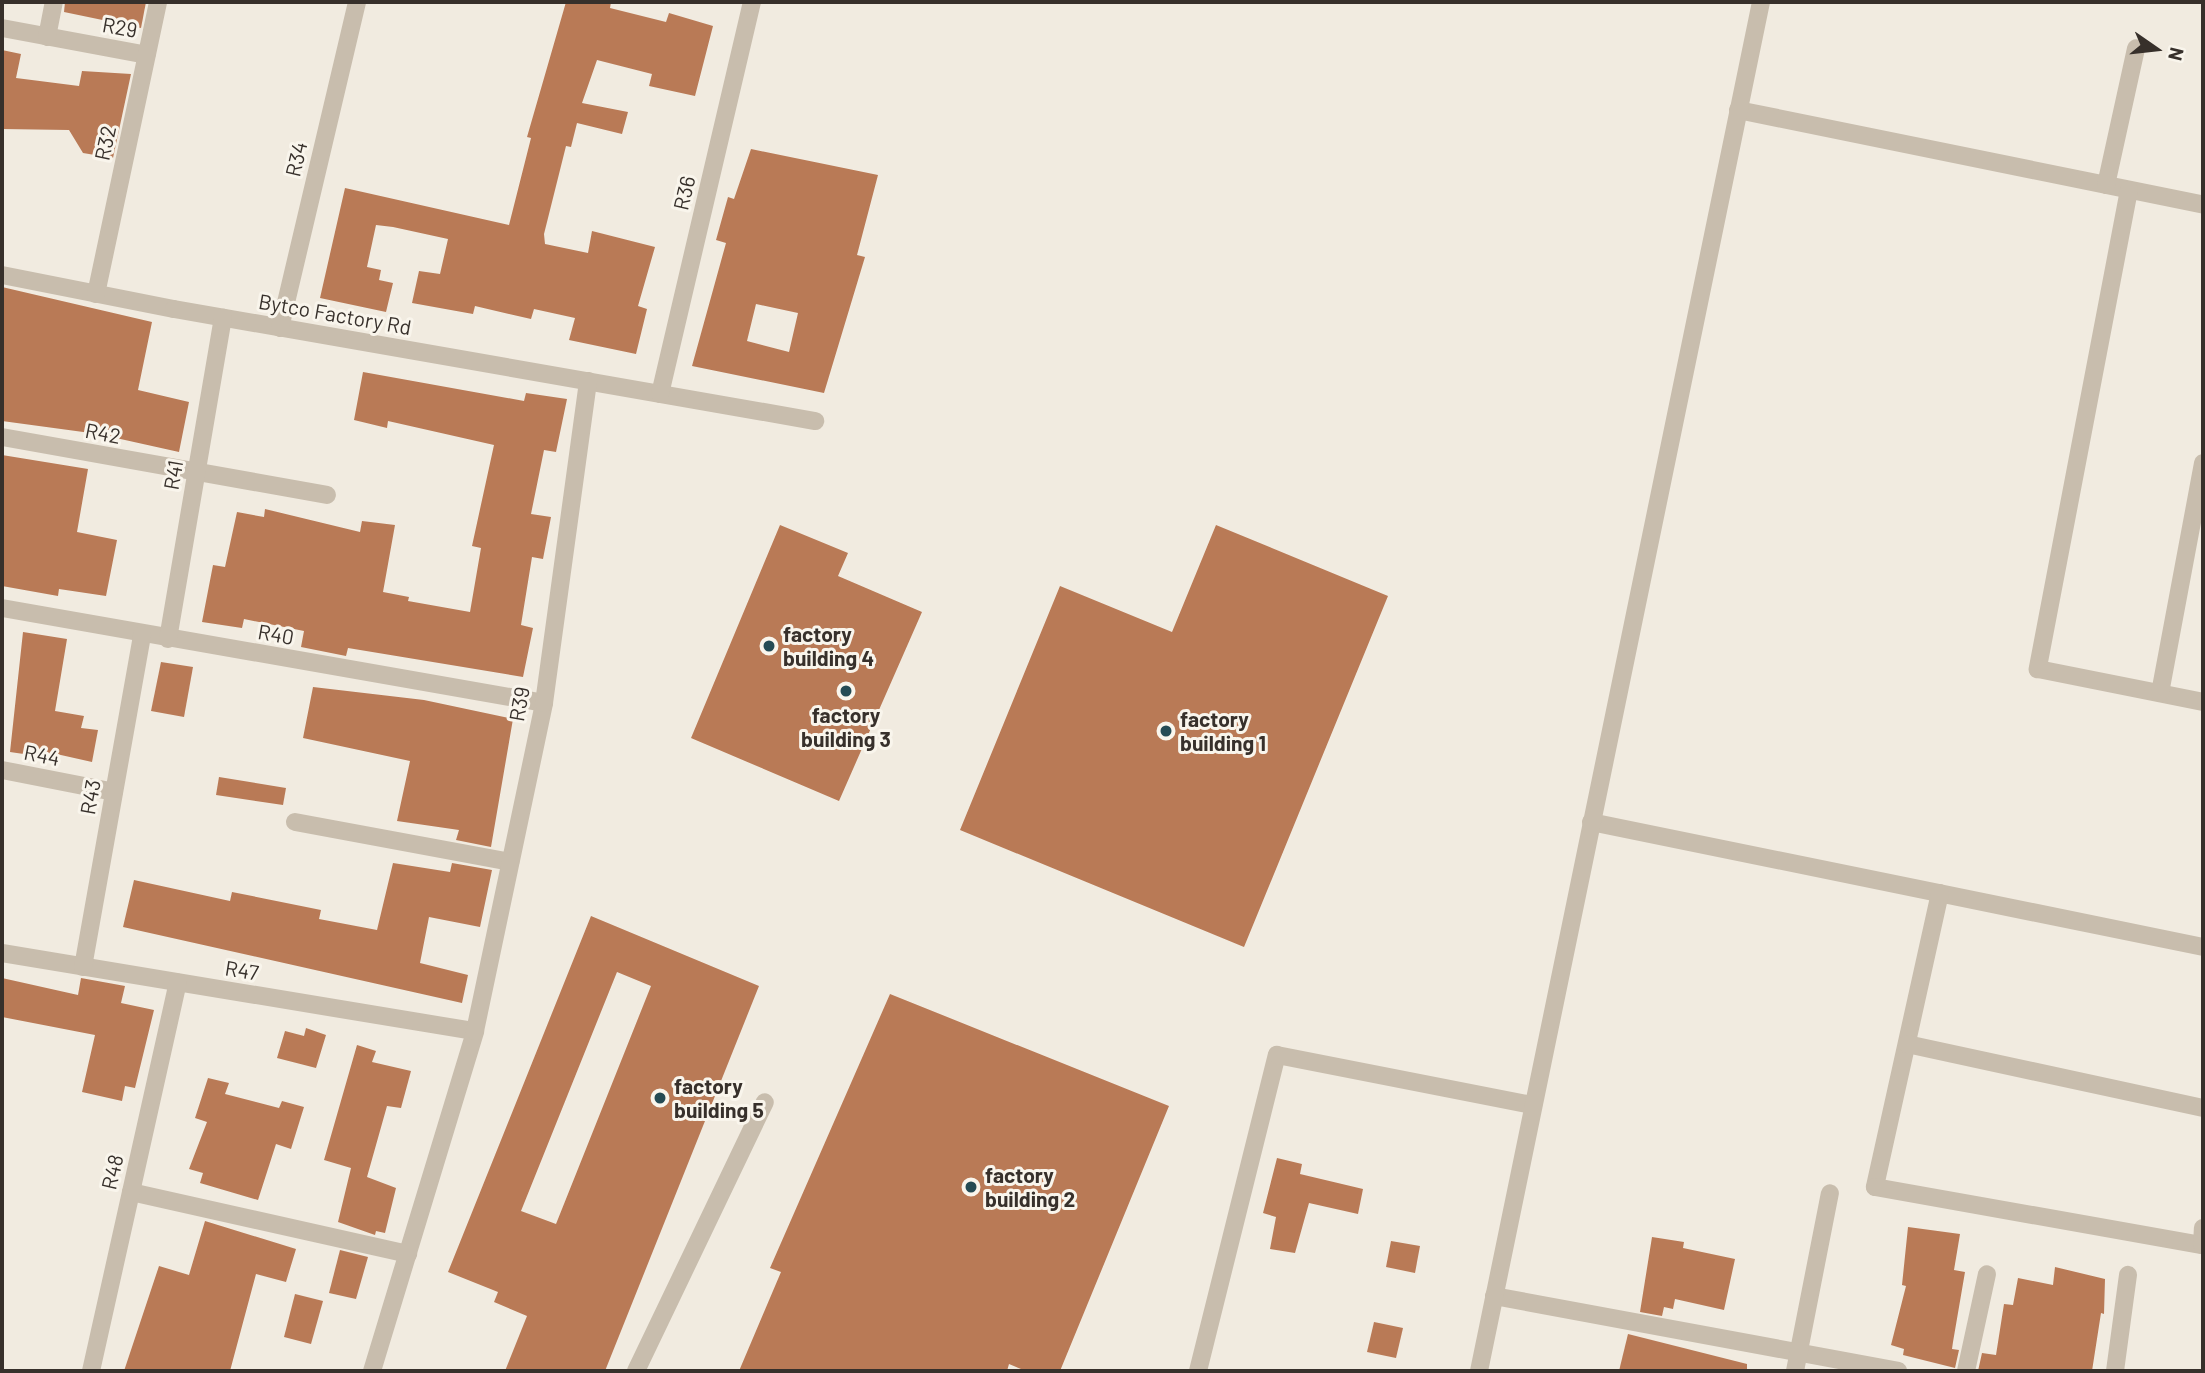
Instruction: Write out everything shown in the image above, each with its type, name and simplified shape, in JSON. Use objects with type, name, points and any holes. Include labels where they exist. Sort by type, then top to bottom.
[{"type":"street","points":[[47,37],[54,2]]},
{"type":"street","name":"R32","points":[[96,294],[158,2]]},
{"type":"street","name":"R34","points":[[280,328],[357,2]]},
{"type":"street","name":"R36","points":[[660,394],[752,2]]},
{"type":"street","points":[[1479,1371],[1761,2]]},
{"type":"street","name":"R29","points":[[2,29],[147,55]]},
{"type":"street","points":[[2106,185],[2136,48]]},
{"type":"street","points":[[1738,110],[2203,205]]},
{"type":"street","points":[[2129,190],[2038,669],[2203,702]]},
{"type":"street","name":"Bytco Factory Rd","points":[[2,275],[223,318],[815,421]]},
{"type":"street","name":"R41","points":[[168,639],[223,318]]},
{"type":"street","name":"R39","points":[[372,1371],[475,1031],[544,703],[588,382]]},
{"type":"street","name":"R42","points":[[2,437],[196,474],[327,495]]},
{"type":"street","points":[[2160,693],[2203,463]]},
{"type":"street","name":"R40","points":[[2,608],[142,635],[544,703]]},
{"type":"street","name":"R43","points":[[83,967],[142,635]]},
{"type":"street","name":"R44","points":[[2,770],[114,792]]},
{"type":"street","points":[[295,822],[510,862]]},
{"type":"street","points":[[1591,822],[2203,947]]},
{"type":"street","points":[[1940,893],[1875,1187],[2202,1245],[2203,1227]]},
{"type":"street","name":"R47","points":[[2,953],[475,1031]]},
{"type":"street","name":"R48","points":[[91,1371],[178,983]]},
{"type":"street","points":[[1907,1044],[2203,1108]]},
{"type":"street","points":[[1198,1371],[1277,1055],[1533,1105]]},
{"type":"street","points":[[636,1371],[765,1102]]},
{"type":"street","points":[[131,1192],[408,1254]]},
{"type":"street","points":[[1795,1371],[1830,1193]]},
{"type":"street","points":[[1966,1371],[1987,1273]]},
{"type":"street","points":[[2115,1371],[2128,1275]]},
{"type":"street","points":[[1494,1296],[1898,1371]]},
{"type":"building","points":[[65,2],[146,2],[141,28],[64,12]]},
{"type":"building","points":[[566,2],[611,2],[610,8],[666,22],[669,13],[713,26],[695,96],[649,86],[652,74],[597,60],[582,103],[628,112],[622,134],[577,123],[571,147],[566,146],[544,234],[545,244],[588,253],[592,231],[655,247],[638,306],[647,309],[636,354],[569,340],[575,318],[534,309],[531,319],[475,306],[473,314],[412,303],[419,271],[440,274],[448,239],[393,227],[376,225],[367,267],[381,270],[379,280],[393,283],[386,312],[320,298],[345,188],[509,225],[531,138],[527,137]]},
{"type":"building","points":[[2,50],[21,54],[16,78],[79,86],[82,71],[131,74],[113,158],[83,153],[69,130],[2,129]]},
{"type":"building","points":[[751,149],[878,175],[857,255],[865,257],[824,393],[692,366],[726,243],[716,240],[728,197],[734,199]],"holes":[[[756,304],[798,313],[789,352],[747,341]]]},
{"type":"building","points":[[2,287],[152,322],[138,390],[189,402],[179,452],[98,434],[2,421]]},
{"type":"building","points":[[363,372],[524,401],[526,393],[567,399],[556,452],[544,450],[531,514],[551,517],[543,559],[532,557],[521,625],[533,628],[523,677],[348,648],[346,656],[301,647],[304,631],[244,619],[242,628],[202,622],[213,565],[225,567],[237,512],[264,517],[265,509],[360,532],[362,521],[395,525],[383,592],[409,597],[408,601],[470,612],[481,548],[472,546],[494,445],[388,421],[387,428],[354,420]]},
{"type":"building","points":[[2,455],[88,469],[77,532],[117,540],[106,596],[59,589],[58,596],[2,586]]},
{"type":"building","points":[[780,525],[848,553],[838,576],[922,612],[839,801],[691,738]]},
{"type":"building","name":"factory building 1","points":[[1216,525],[1388,596],[1244,947],[960,830],[1060,586],[1172,632]]},
{"type":"building","points":[[23,632],[67,639],[55,711],[84,716],[81,728],[98,730],[92,762],[52,753],[51,758],[10,752]]},
{"type":"building","points":[[161,662],[193,667],[184,717],[151,711]]},
{"type":"building","points":[[313,687],[424,700],[513,719],[491,847],[456,840],[459,830],[397,821],[410,761],[303,738]]},
{"type":"building","points":[[219,777],[286,788],[283,805],[216,795]]},
{"type":"building","points":[[393,863],[450,872],[452,863],[492,870],[480,927],[429,917],[420,963],[468,975],[462,1003],[123,927],[134,880],[230,901],[232,892],[321,910],[319,919],[377,930]]},
{"type":"building","name":"factory building 5","points":[[591,916],[759,986],[605,1371],[505,1371],[527,1316],[494,1302],[498,1292],[448,1272]],"holes":[[[617,972],[651,986],[556,1224],[521,1211]]]},
{"type":"building","points":[[2,978],[78,995],[81,978],[125,986],[121,1003],[154,1010],[135,1088],[125,1086],[122,1101],[82,1092],[95,1035],[2,1017]]},
{"type":"building","name":"factory building 2","points":[[890,994],[1169,1106],[1060,1371],[1026,1371],[1009,1364],[1007,1371],[739,1371],[781,1272],[770,1268]]},
{"type":"building","points":[[306,1028],[326,1035],[316,1068],[277,1058],[285,1031],[304,1036]]},
{"type":"building","points":[[357,1045],[376,1051],[372,1062],[411,1071],[401,1108],[387,1106],[367,1177],[396,1188],[385,1233],[376,1231],[375,1235],[338,1222],[351,1168],[324,1160]]},
{"type":"building","points":[[208,1078],[229,1083],[225,1094],[279,1108],[282,1101],[304,1107],[291,1149],[276,1144],[258,1200],[200,1183],[203,1173],[189,1169],[207,1122],[195,1118]]},
{"type":"building","points":[[1277,1158],[1302,1164],[1300,1174],[1363,1189],[1358,1214],[1309,1203],[1295,1253],[1270,1249],[1276,1217],[1263,1213]]},
{"type":"building","points":[[205,1221],[296,1249],[286,1282],[256,1274],[230,1371],[124,1371],[159,1266],[189,1275]]},
{"type":"building","points":[[1908,1227],[1960,1234],[1954,1270],[1965,1272],[1952,1349],[1959,1350],[1955,1368],[1903,1355],[1904,1349],[1891,1345],[1906,1286],[1902,1285]]},
{"type":"building","points":[[1652,1237],[1684,1242],[1683,1248],[1735,1259],[1724,1310],[1675,1299],[1673,1309],[1664,1307],[1662,1316],[1640,1312]]},
{"type":"building","points":[[1391,1241],[1420,1246],[1415,1273],[1386,1267]]},
{"type":"building","points":[[340,1250],[368,1257],[356,1299],[329,1293]]},
{"type":"building","points":[[2055,1267],[2105,1279],[2104,1314],[2101,1313],[2092,1371],[1978,1371],[1982,1353],[1996,1355],[2004,1304],[2013,1305],[2018,1278],[2053,1285]]},
{"type":"building","points":[[295,1294],[323,1301],[311,1344],[284,1337]]},
{"type":"building","points":[[1374,1322],[1403,1328],[1396,1358],[1367,1352]]},
{"type":"building","points":[[1628,1334],[1747,1364],[1747,1371],[1619,1371]]},
{"type":"place","name":"factory building 4","points":[[769,646]]},
{"type":"place","name":"factory building 3","points":[[846,691]]},
{"type":"place","name":"factory building 1","points":[[1166,731]]},
{"type":"place","name":"factory building 5","points":[[660,1098]]},
{"type":"place","name":"factory building 2","points":[[971,1187]]}]
